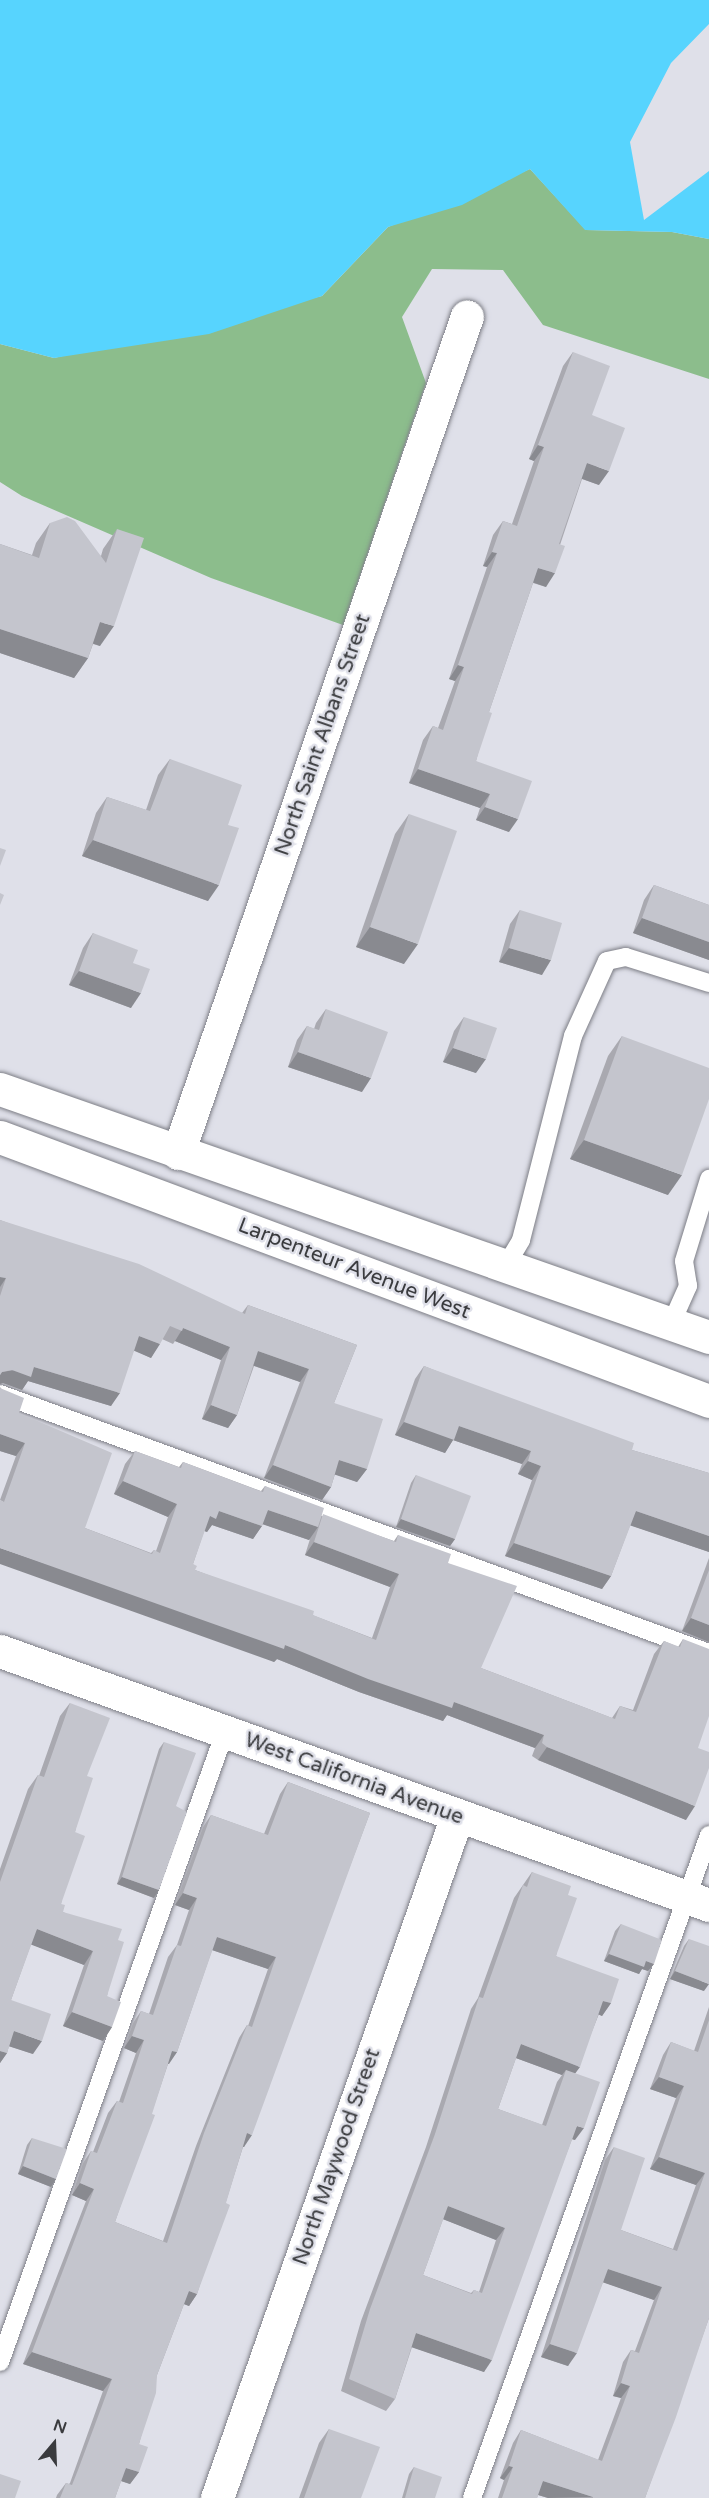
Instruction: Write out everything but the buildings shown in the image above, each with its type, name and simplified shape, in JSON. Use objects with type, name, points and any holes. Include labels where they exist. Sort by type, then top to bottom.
[{"type":"street","name":"North Saint Albans Street","points":[[178,1154],[467,316]]},
{"type":"street","points":[[0,1089],[178,1154],[709,1337]]},
{"type":"street","name":"Larpenteur Avenue West","points":[[0,1137],[709,1401]]},
{"type":"street","name":"West California Avenue","points":[[0,1652],[698,1901]]},
{"type":"street","name":"North Maywood Street","points":[[217,2498],[457,1816]]},
{"type":"lane","points":[[505,1267],[521,1240],[573,1036],[607,962],[626,957],[709,983]]},
{"type":"lane","points":[[671,1324],[688,1286],[684,1261],[709,1179]]},
{"type":"lane","points":[[0,1394],[709,1653]]},
{"type":"lane","points":[[0,2362],[225,1732]]},
{"type":"lane","points":[[472,2498],[698,1901],[709,1835]]},
{"type":"green space","points":[[530,169],[586,230],[672,232],[709,239],[709,379],[543,325],[503,270],[432,269],[402,317],[426,383],[343,625],[211,578],[22,496],[0,482],[0,344],[54,358],[322,296],[388,227]]},
{"type":"water","points":[[0,0],[709,0],[709,24],[671,63],[630,142],[644,220],[709,171],[709,239],[672,232],[585,230],[530,169],[462,205],[388,227],[322,296],[209,334],[54,358],[0,344]]}]
